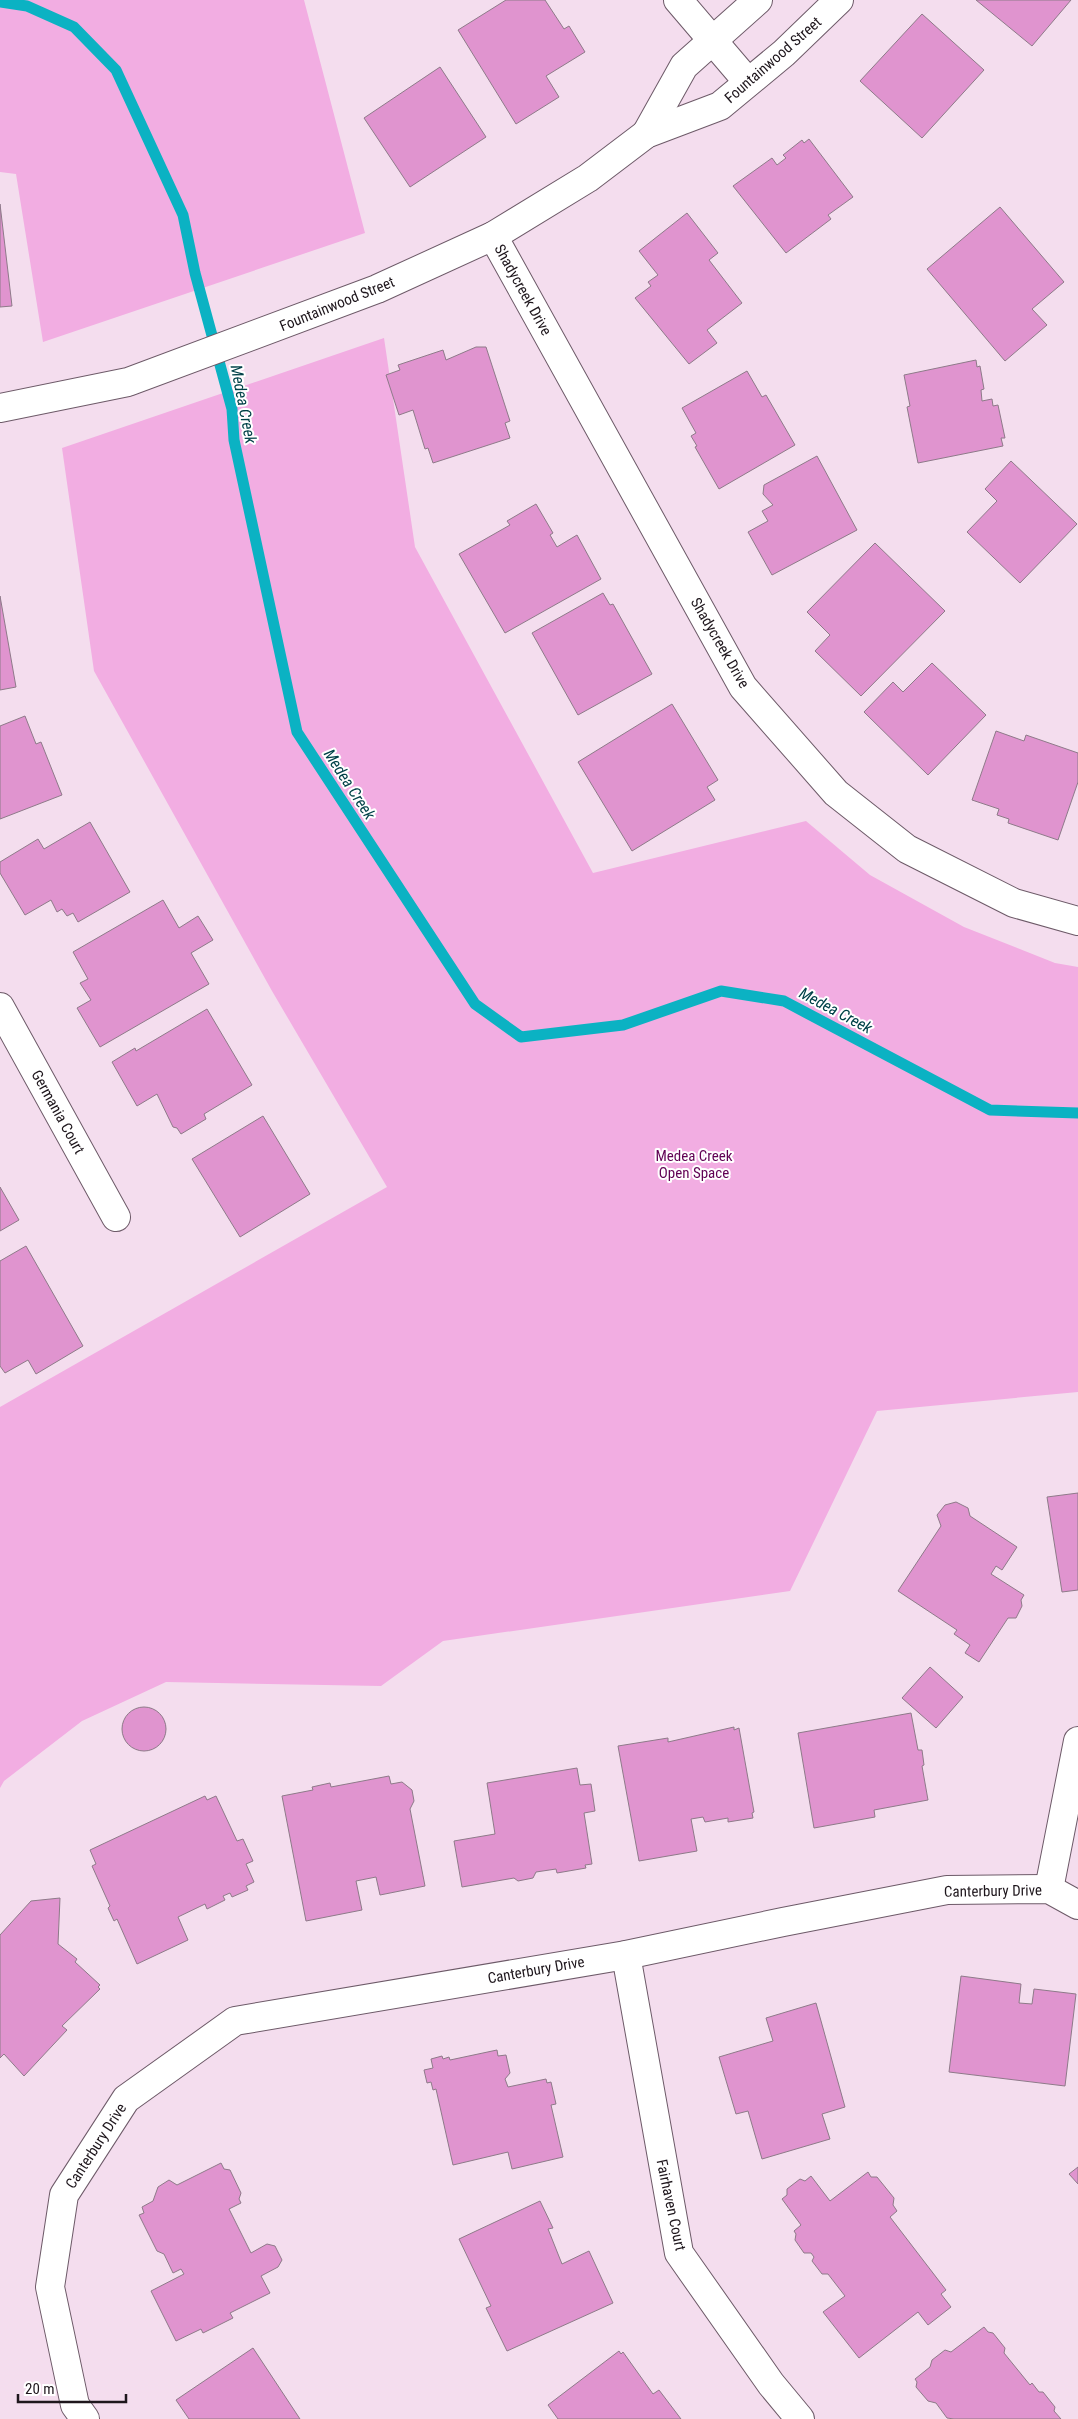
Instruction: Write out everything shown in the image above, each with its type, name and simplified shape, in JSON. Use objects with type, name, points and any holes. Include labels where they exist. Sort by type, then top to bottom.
[{"type":"street","points":[[678,0],[748,82]]},
{"type":"street","name":"Fountainwood Street","points":[[646,134],[684,66],[758,0]]},
{"type":"street","name":"Fountainwood Street","points":[[0,408],[128,382],[377,289],[492,236],[588,178],[646,134],[720,106],[784,53],[839,0]]},
{"type":"street","name":"Shadycreek Drive","points":[[492,236],[743,687],[836,793],[907,849],[1014,903],[1078,921]]},
{"type":"street","name":"Germania Court","points":[[0,1007],[116,1217]]},
{"type":"street","points":[[1049,1889],[1078,1741]]},
{"type":"street","name":"Canterbury Drive","points":[[85,2419],[75,2405],[50,2287],[64,2195],[126,2100],[235,2021],[626,1955],[947,1890],[1049,1889],[1078,1905]]},
{"type":"street","name":"Fairhaven Court","points":[[626,1955],[679,2253],[770,2384],[800,2419]]},
{"type":"green space","points":[[0,0],[304,0],[365,233],[43,342],[16,174],[0,172]]},
{"type":"green space","name":"Medea Creek Open Space","points":[[384,338],[415,547],[593,873],[806,821],[870,875],[964,927],[1055,963],[1078,967],[1078,1392],[877,1411],[790,1591],[443,1641],[381,1686],[166,1682],[82,1721],[4,1781],[0,1788],[0,1407],[387,1187],[272,991],[94,671],[62,448]]},
{"type":"building","points":[[506,0],[545,0],[564,29],[569,26],[585,52],[546,76],[559,97],[516,124],[458,30]]},
{"type":"building","points":[[976,0],[1071,0],[1032,46]]},
{"type":"building","points":[[922,14],[984,70],[922,138],[860,81]]},
{"type":"building","points":[[440,67],[486,137],[410,187],[364,118]]},
{"type":"building","points":[[809,139],[853,197],[828,215],[831,219],[786,253],[733,186],[772,158],[777,165],[786,158],[783,155],[802,140],[804,143]]},
{"type":"building","points":[[0,204],[12,306],[0,307]]},
{"type":"building","points":[[1000,207],[1064,282],[1032,309],[1047,325],[1005,361],[927,269]]},
{"type":"building","points":[[687,213],[718,253],[709,260],[742,303],[707,330],[717,343],[689,364],[635,298],[651,286],[648,282],[658,275],[639,251]]},
{"type":"building","points":[[476,347],[486,347],[510,421],[505,423],[510,438],[433,463],[428,448],[425,449],[413,410],[399,415],[386,375],[400,370],[398,365],[443,350],[446,360]]},
{"type":"building","points":[[976,360],[977,367],[980,366],[984,389],[981,390],[982,401],[992,399],[993,406],[998,405],[1005,438],[1001,438],[1003,446],[918,463],[907,407],[910,406],[904,375]]},
{"type":"building","points":[[747,371],[762,397],[766,395],[795,445],[719,489],[695,447],[697,446],[691,436],[696,433],[682,408]]},
{"type":"building","points":[[817,456],[857,530],[772,575],[748,532],[768,521],[762,511],[773,505],[763,494],[764,485]]},
{"type":"building","points":[[1011,461],[1077,524],[1020,583],[967,532],[997,501],[985,489]]},
{"type":"building","points":[[536,504],[553,533],[550,535],[557,547],[577,535],[601,579],[505,633],[459,554],[510,525],[507,521]]},
{"type":"building","points":[[875,543],[945,611],[861,696],[815,651],[830,635],[807,612]]},
{"type":"building","points":[[603,593],[610,605],[613,604],[652,674],[578,715],[532,633]]},
{"type":"building","points":[[0,596],[16,687],[0,690]]},
{"type":"building","points":[[932,663],[986,715],[928,775],[864,712],[893,682],[903,692]]},
{"type":"building","points":[[672,704],[718,780],[707,787],[715,800],[632,851],[578,762]]},
{"type":"building","points":[[25,716],[36,744],[41,742],[62,795],[0,819],[0,726]]},
{"type":"building","points":[[996,731],[1024,741],[1026,735],[1078,753],[1078,782],[1058,840],[1008,823],[1009,819],[997,815],[999,809],[972,800]]},
{"type":"building","points":[[90,822],[130,892],[78,922],[73,913],[67,916],[62,909],[57,912],[51,900],[25,915],[0,873],[0,862],[38,839],[44,849]]},
{"type":"building","points":[[163,900],[179,928],[198,916],[213,940],[191,953],[209,984],[100,1047],[77,1008],[91,1000],[80,983],[88,979],[73,952]]},
{"type":"building","points":[[207,1009],[252,1085],[204,1114],[206,1119],[181,1134],[177,1128],[173,1127],[157,1094],[137,1106],[112,1062],[135,1048],[136,1051]]},
{"type":"building","points":[[263,1116],[310,1194],[240,1237],[192,1159]]},
{"type":"building","points":[[0,1187],[19,1220],[0,1231]]},
{"type":"building","points":[[26,1246],[83,1346],[36,1374],[28,1360],[5,1373],[0,1366],[0,1261]]},
{"type":"building","points":[[1078,1493],[1078,1590],[1062,1592],[1047,1497]]},
{"type":"building","points":[[956,1502],[968,1508],[970,1516],[1017,1547],[1002,1570],[996,1566],[991,1574],[1024,1595],[1021,1600],[1022,1606],[1016,1618],[1008,1618],[979,1662],[965,1653],[970,1645],[954,1634],[957,1630],[898,1591],[941,1526],[937,1515],[945,1505]]},
{"type":"building","points":[[930,1667],[963,1697],[936,1728],[902,1698]]},
{"type":"building","points":[[144,1707],[156,1711],[162,1717],[166,1729],[162,1741],[156,1747],[144,1751],[132,1747],[126,1741],[122,1729],[126,1717],[132,1711]]},
{"type":"building","points":[[911,1713],[918,1750],[922,1750],[924,1765],[922,1766],[928,1800],[874,1810],[875,1817],[814,1828],[798,1733]]},
{"type":"building","points":[[734,1727],[734,1730],[739,1728],[754,1812],[752,1813],[753,1818],[728,1822],[728,1818],[705,1822],[703,1817],[691,1819],[697,1851],[639,1861],[618,1746],[668,1738],[668,1742]]},
{"type":"building","points":[[577,1768],[580,1785],[591,1784],[595,1811],[584,1813],[592,1864],[585,1865],[586,1868],[557,1873],[556,1869],[536,1872],[533,1878],[518,1881],[514,1878],[462,1887],[454,1841],[495,1834],[487,1783]]},
{"type":"building","points":[[389,1776],[391,1784],[402,1782],[412,1790],[414,1801],[410,1809],[425,1886],[380,1895],[376,1877],[356,1881],[362,1910],[306,1921],[282,1796],[313,1790],[312,1787],[330,1783],[331,1787]]},
{"type":"building","points":[[205,1796],[207,1800],[216,1796],[237,1841],[243,1839],[253,1861],[246,1864],[254,1882],[246,1886],[248,1890],[232,1897],[230,1893],[223,1896],[225,1900],[207,1909],[205,1904],[178,1917],[188,1940],[137,1964],[117,1919],[114,1921],[108,1908],[110,1906],[92,1866],[96,1864],[90,1850]]},
{"type":"building","points":[[60,1898],[58,1944],[77,1959],[75,1962],[100,1985],[98,1987],[100,1989],[62,2026],[67,2030],[24,2076],[4,2054],[0,2058],[0,1935],[31,1901]]},
{"type":"building","points":[[961,1976],[1021,1984],[1019,2003],[1032,2004],[1034,1989],[1076,1994],[1065,2086],[949,2072]]},
{"type":"building","points":[[816,2003],[845,2107],[822,2114],[830,2139],[762,2159],[748,2111],[736,2114],[719,2057],[773,2041],[766,2018]]},
{"type":"building","points":[[497,2050],[498,2056],[506,2055],[510,2073],[505,2079],[508,2087],[546,2079],[547,2083],[551,2082],[556,2104],[551,2105],[563,2157],[512,2169],[508,2152],[453,2165],[436,2089],[433,2090],[431,2082],[427,2083],[424,2070],[433,2068],[431,2059],[442,2056],[443,2059],[449,2057],[450,2060]]},
{"type":"building","points":[[221,2163],[224,2169],[230,2170],[241,2193],[239,2199],[241,2203],[229,2209],[251,2253],[267,2244],[275,2246],[282,2260],[278,2267],[261,2276],[270,2293],[230,2313],[233,2318],[203,2333],[201,2329],[176,2341],[151,2291],[184,2274],[181,2269],[173,2273],[164,2254],[157,2251],[139,2215],[144,2213],[142,2207],[153,2201],[158,2187],[169,2180],[177,2185]]},
{"type":"building","points":[[1078,2167],[1078,2184],[1069,2174]]},
{"type":"building","points":[[868,2172],[871,2177],[877,2177],[894,2198],[893,2205],[897,2211],[890,2217],[946,2290],[941,2294],[951,2307],[928,2325],[918,2312],[859,2358],[823,2312],[845,2296],[828,2274],[822,2274],[812,2261],[814,2257],[811,2253],[804,2253],[795,2240],[796,2234],[794,2231],[801,2225],[782,2199],[787,2195],[787,2189],[800,2179],[805,2181],[811,2176],[830,2201]]},
{"type":"building","points":[[540,2201],[553,2228],[548,2229],[562,2264],[589,2251],[613,2303],[507,2351],[486,2308],[491,2306],[459,2239]]},
{"type":"building","points":[[984,2327],[988,2332],[993,2333],[1005,2348],[1004,2353],[1030,2385],[1032,2383],[1039,2392],[1043,2392],[1055,2407],[1054,2411],[1061,2419],[947,2418],[936,2403],[928,2401],[916,2387],[917,2382],[915,2379],[930,2367],[932,2360],[945,2350],[951,2352]]},
{"type":"building","points":[[253,2348],[300,2419],[189,2419],[176,2400]]},
{"type":"building","points":[[619,2351],[621,2354],[623,2352],[653,2394],[659,2390],[681,2419],[558,2419],[548,2405]]},
{"type":"waterway","name":"Medea Creek","points":[[0,2],[27,6],[74,27],[116,70],[183,215],[195,273],[232,409],[234,440],[297,732],[475,1004],[521,1037],[623,1025],[721,991],[784,1001],[990,1110],[1078,1113]]}]
